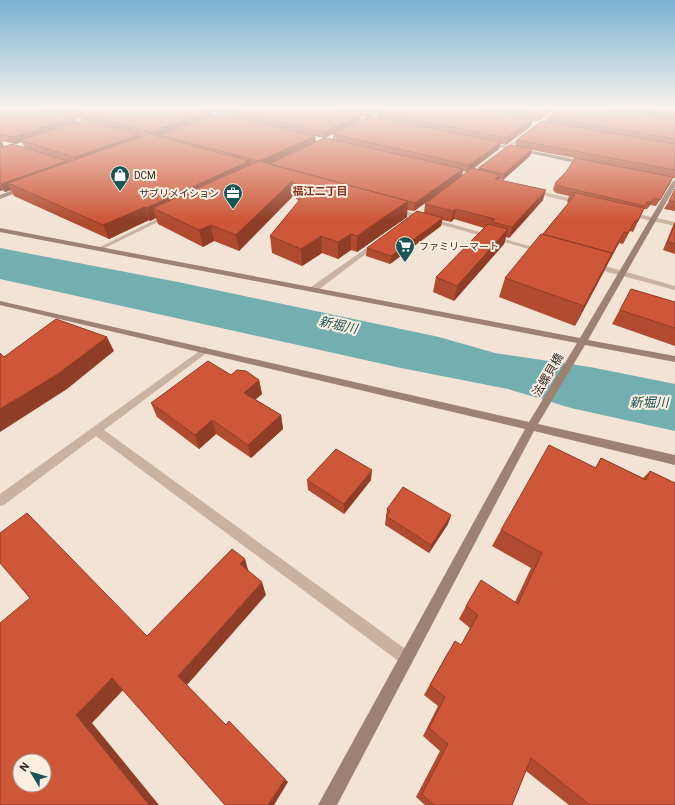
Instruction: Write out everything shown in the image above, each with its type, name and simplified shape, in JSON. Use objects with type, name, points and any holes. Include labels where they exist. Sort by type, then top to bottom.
[{"type":"street","points":[[7,145],[23,150]]},
{"type":"street","points":[[0,153],[27,145]]},
{"type":"street","points":[[491,145],[592,165]]},
{"type":"street","points":[[467,176],[513,145]]},
{"type":"street","points":[[461,177],[467,176],[475,178]]},
{"type":"street","name":"法螺貝橋","points":[[327,805],[535,420],[581,345],[621,273],[654,220],[672,181]]},
{"type":"street","points":[[0,197],[28,187]]},
{"type":"street","points":[[530,191],[592,205]]},
{"type":"street","points":[[390,209],[552,254]]},
{"type":"street","points":[[407,220],[419,211]]},
{"type":"street","points":[[101,248],[177,212]]},
{"type":"street","points":[[623,212],[675,224]]},
{"type":"street","points":[[0,230],[314,289],[581,345],[675,359]]},
{"type":"street","points":[[314,289],[382,239]]},
{"type":"street","points":[[583,262],[675,288]]},
{"type":"street","points":[[0,303],[205,350],[535,420],[675,460]]},
{"type":"street","points":[[2,496],[96,430],[205,350]]},
{"type":"street","points":[[96,430],[406,658]]},
{"type":"water","name":"新堀川","points":[[0,248],[178,282],[439,337],[495,353],[590,367],[675,384],[675,431],[571,408],[508,389],[401,368],[0,279]]},
{"type":"building","points":[[14,145],[67,161],[1,184],[0,148]]},
{"type":"building","points":[[35,145],[110,145],[74,157]]},
{"type":"building","points":[[119,145],[188,145],[249,161],[146,208],[145,207],[103,225],[8,183]]},
{"type":"building","points":[[196,145],[296,145],[259,161]]},
{"type":"building","points":[[311,145],[354,145],[463,169],[415,203],[269,164]]},
{"type":"building","points":[[379,145],[497,145],[469,165]]},
{"type":"building","points":[[510,145],[532,149],[504,174],[479,168]]},
{"type":"building","points":[[541,145],[675,145],[675,170]]},
{"type":"building","points":[[575,158],[673,177],[660,200],[654,198],[650,202],[647,202],[645,206],[559,186],[555,183],[566,172]]},
{"type":"building","points":[[259,161],[408,201],[357,236],[351,234],[338,242],[321,236],[301,249],[270,236],[306,192],[292,181],[236,235],[211,225],[199,230],[153,208]]},
{"type":"building","points":[[472,168],[500,175],[495,179],[546,190],[512,227],[492,222],[495,219],[456,209],[453,211],[425,204]]},
{"type":"building","points":[[675,189],[675,202],[669,201]]},
{"type":"building","points":[[571,192],[644,208],[638,221],[635,221],[628,233],[624,232],[612,254],[543,234],[575,195]]},
{"type":"building","points":[[417,211],[443,218],[391,256],[367,248]]},
{"type":"building","points":[[675,223],[675,244],[668,242]]},
{"type":"building","points":[[488,224],[508,229],[457,286],[436,277]]},
{"type":"building","points":[[541,234],[612,253],[584,306],[505,278]]},
{"type":"building","points":[[631,289],[675,302],[675,328],[620,310]]},
{"type":"building","points":[[56,319],[107,337],[58,374],[0,409],[0,353],[4,357]]},
{"type":"building","points":[[208,361],[231,375],[237,370],[246,371],[259,380],[244,393],[281,415],[248,445],[212,420],[195,435],[151,403]]},
{"type":"building","points":[[549,445],[596,468],[601,458],[646,480],[650,471],[675,483],[675,805],[590,805],[531,758],[512,805],[434,805],[422,794],[448,744],[429,728],[445,697],[430,685],[455,641],[461,645],[478,615],[466,606],[481,580],[518,604],[542,553],[501,530]]},
{"type":"building","points":[[336,449],[372,470],[344,504],[307,480]]},
{"type":"building","points":[[403,487],[451,515],[431,545],[386,516],[390,511],[387,509]]},
{"type":"building","points":[[27,513],[147,636],[232,549],[245,559],[240,564],[262,582],[178,676],[226,725],[229,721],[285,779],[268,805],[225,805],[112,678],[76,715],[149,805],[0,805],[0,623],[30,598],[0,563],[0,533]]},
{"type":"place","name":"DCM","points":[[120,192]]},
{"type":"place","name":"サブリメイション","points":[[233,210]]},
{"type":"place","name":"ファミリーマート","points":[[405,263]]},
{"type":"district","name":"福江二丁目","points":[[320,191]]}]
